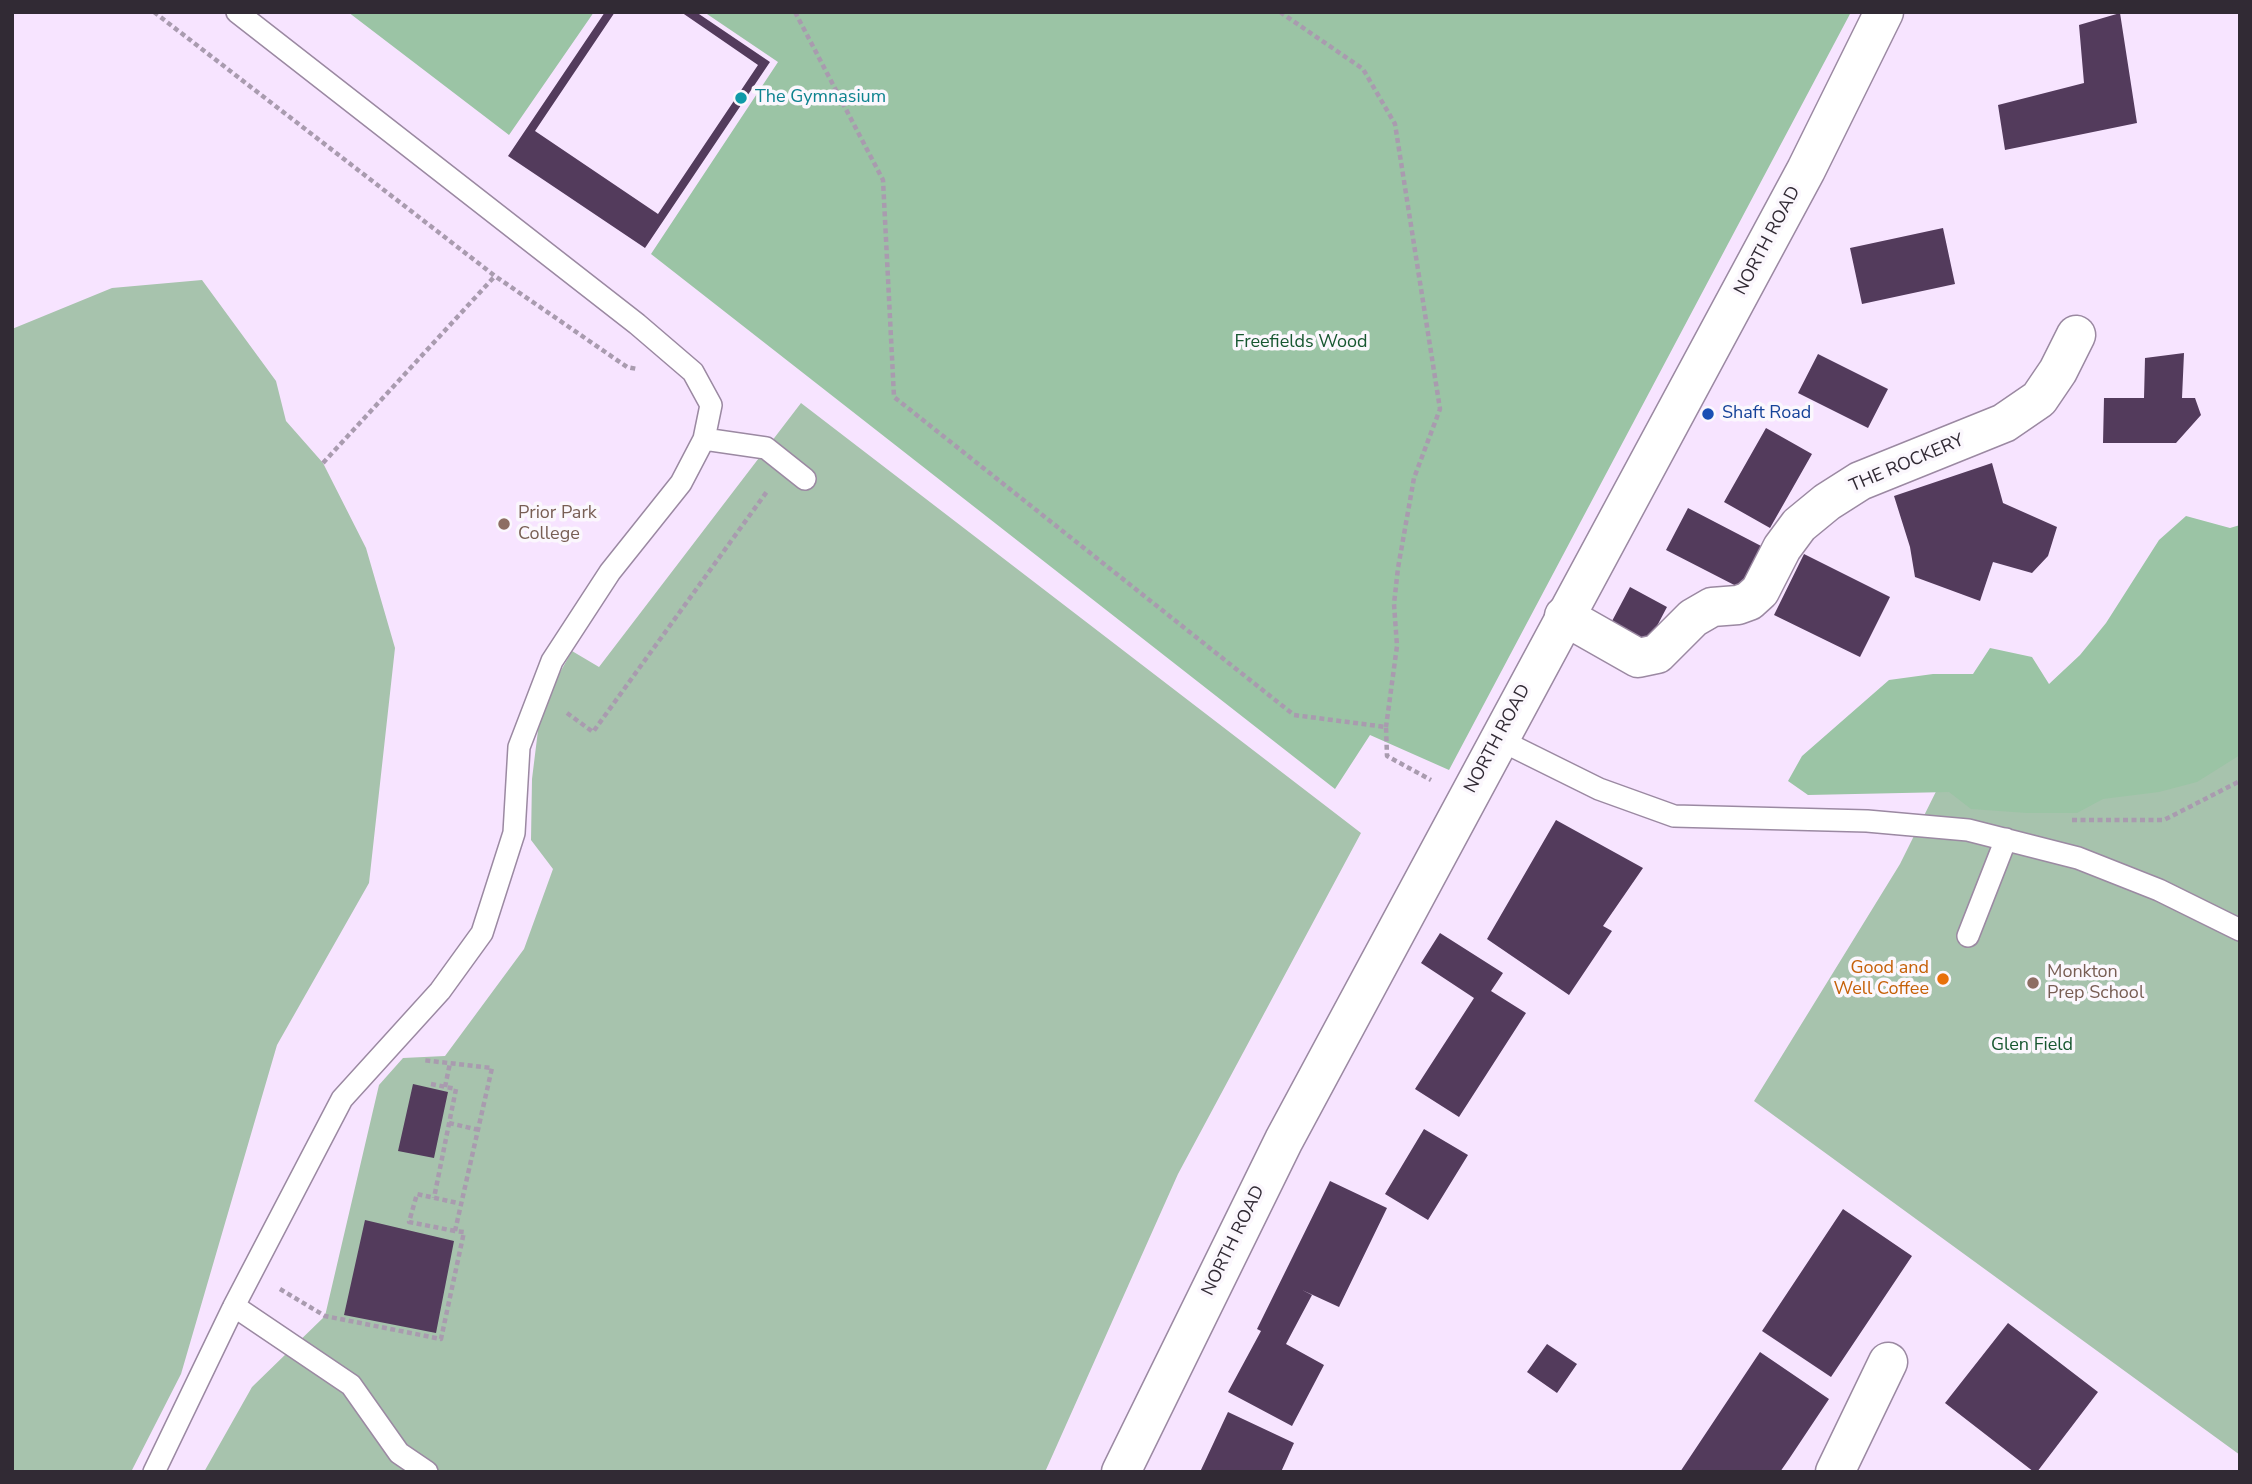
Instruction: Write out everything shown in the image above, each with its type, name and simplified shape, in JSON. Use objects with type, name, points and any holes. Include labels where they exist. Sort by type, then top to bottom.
[{"type":"street","name":"NORTH ROAD","points":[[1121,1472],[1283,1140],[1806,170],[1884,12]]},
{"type":"street","name":"THE ROCKERY","points":[[1564,617],[1638,659],[1657,654],[1693,618],[1712,607],[1738,605],[1749,601],[1760,591],[1782,548],[1799,525],[1827,502],[1860,481],[2004,423],[2039,399],[2058,371],[2076,335]]},
{"type":"street","points":[[1835,1472],[1888,1362]]},
{"type":"lane","points":[[154,1472],[234,1306],[342,1099],[440,991],[482,933],[514,833],[519,747],[552,661],[610,572],[681,483],[704,439],[711,405],[693,372],[637,324],[237,12]]},
{"type":"lane","points":[[704,439],[766,448],[805,479]]},
{"type":"lane","points":[[1498,739],[1599,789],[1674,816],[1867,821],[1968,830],[2078,858],[2159,890],[2240,930]]},
{"type":"lane","points":[[1968,936],[2006,839]]},
{"type":"lane","points":[[234,1306],[351,1385],[399,1452],[427,1472]]},
{"type":"path","points":[[154,12],[495,276],[627,367],[639,369]]},
{"type":"path","points":[[795,12],[883,180],[894,397],[1294,715],[1386,727]]},
{"type":"path","points":[[1280,12],[1363,69],[1395,124],[1440,409],[1414,478],[1398,568],[1394,604],[1397,646],[1386,727],[1387,756],[1466,798]]},
{"type":"path","points":[[323,463],[495,276]]},
{"type":"path","points":[[540,692],[593,732],[787,464]]},
{"type":"path","points":[[381,1058],[492,1068],[456,1231]]},
{"type":"path","points":[[445,1087],[450,1063]]},
{"type":"path","points":[[431,1084],[456,1089],[434,1198]]},
{"type":"path","points":[[449,1123],[479,1130]]},
{"type":"path","points":[[252,1273],[325,1316],[441,1339],[464,1232],[409,1222],[417,1194],[462,1204]]},
{"type":"green space","points":[[348,12],[594,12],[509,135]]},
{"type":"green space","name":"Freefields Wood","points":[[704,12],[1851,12],[1449,770],[1370,735],[1335,789],[651,254],[778,62]]},
{"type":"green space","points":[[202,280],[276,381],[286,421],[323,463],[366,548],[395,648],[369,883],[277,1045],[181,1374],[131,1472],[12,1472],[12,329],[112,288]]},
{"type":"green space","points":[[801,403],[1361,833],[1178,1174],[1045,1472],[204,1472],[252,1387],[325,1316],[379,1085],[403,1058],[445,1056],[524,949],[553,869],[531,840],[532,779],[541,706],[572,651],[599,667]]},
{"type":"green space","points":[[2186,516],[2230,528],[2240,525],[2240,755],[2197,782],[2159,792],[2103,799],[2077,813],[1971,809],[1949,792],[1808,795],[1788,781],[1802,756],[1889,680],[1933,674],[1973,674],[1990,648],[2032,657],[2049,684],[2080,655],[2106,623],[2159,540]]},
{"type":"green space","name":"Glen Field","points":[[2240,659],[2240,1455],[1754,1101],[1900,864],[1970,723]]},
{"type":"building","name":"The Gymnasium","points":[[605,12],[615,12],[535,131],[658,214],[758,65],[681,12],[696,12],[770,62],[645,248],[508,156]]},
{"type":"building","points":[[2120,13],[2137,123],[2005,150],[1998,105],[2084,83],[2079,25]]},
{"type":"building","points":[[1943,228],[1955,284],[1862,304],[1850,248]]},
{"type":"building","points":[[2184,353],[2182,398],[2195,398],[2201,415],[2176,443],[2103,443],[2104,398],[2144,398],[2145,358]]},
{"type":"building","points":[[1818,354],[1888,389],[1868,428],[1798,393]]},
{"type":"building","points":[[1766,428],[1812,454],[1770,528],[1724,502]]},
{"type":"building","points":[[1992,463],[2003,503],[2057,527],[2048,556],[2032,573],[1993,562],[1980,601],[1915,577],[1910,547],[1894,496]]},
{"type":"building","points":[[1688,508],[1765,548],[1744,590],[1666,550]]},
{"type":"building","points":[[1804,554],[1890,597],[1860,657],[1774,615]]},
{"type":"building","points":[[1630,587],[1667,607],[1648,643],[1611,623]]},
{"type":"building","points":[[1556,820],[1643,868],[1603,926],[1612,931],[1569,995],[1487,939]]},
{"type":"building","points":[[1440,933],[1503,973],[1491,991],[1526,1013],[1459,1117],[1415,1089],[1474,998],[1421,963]]},
{"type":"building","points":[[413,1084],[448,1092],[434,1158],[398,1151]]},
{"type":"building","points":[[1424,1129],[1468,1155],[1428,1220],[1385,1194]]},
{"type":"building","points":[[1330,1181],[1387,1208],[1339,1307],[1302,1290],[1312,1295],[1286,1344],[1324,1365],[1292,1426],[1228,1392],[1261,1331],[1257,1329]]},
{"type":"building","points":[[1843,1209],[1912,1256],[1831,1377],[1762,1331]]},
{"type":"building","points":[[365,1220],[454,1241],[436,1333],[344,1315]]},
{"type":"building","points":[[2008,1323],[2098,1392],[2037,1472],[1945,1403]]},
{"type":"building","points":[[1547,1344],[1577,1364],[1557,1393],[1527,1372]]},
{"type":"building","points":[[1760,1352],[1829,1399],[1789,1459],[1780,1472],[1680,1472]]},
{"type":"building","points":[[1228,1412],[1294,1443],[1281,1472],[1200,1472]]},
{"type":"place","name":"The Gymnasium","points":[[741,98]]},
{"type":"place","name":"Shaft Road","points":[[1708,414]]},
{"type":"place","name":"Prior Park College","points":[[504,524]]},
{"type":"place","name":"Good and Well Coffee","points":[[1943,979]]},
{"type":"place","name":"Monkton Prep School","points":[[2033,983]]}]
